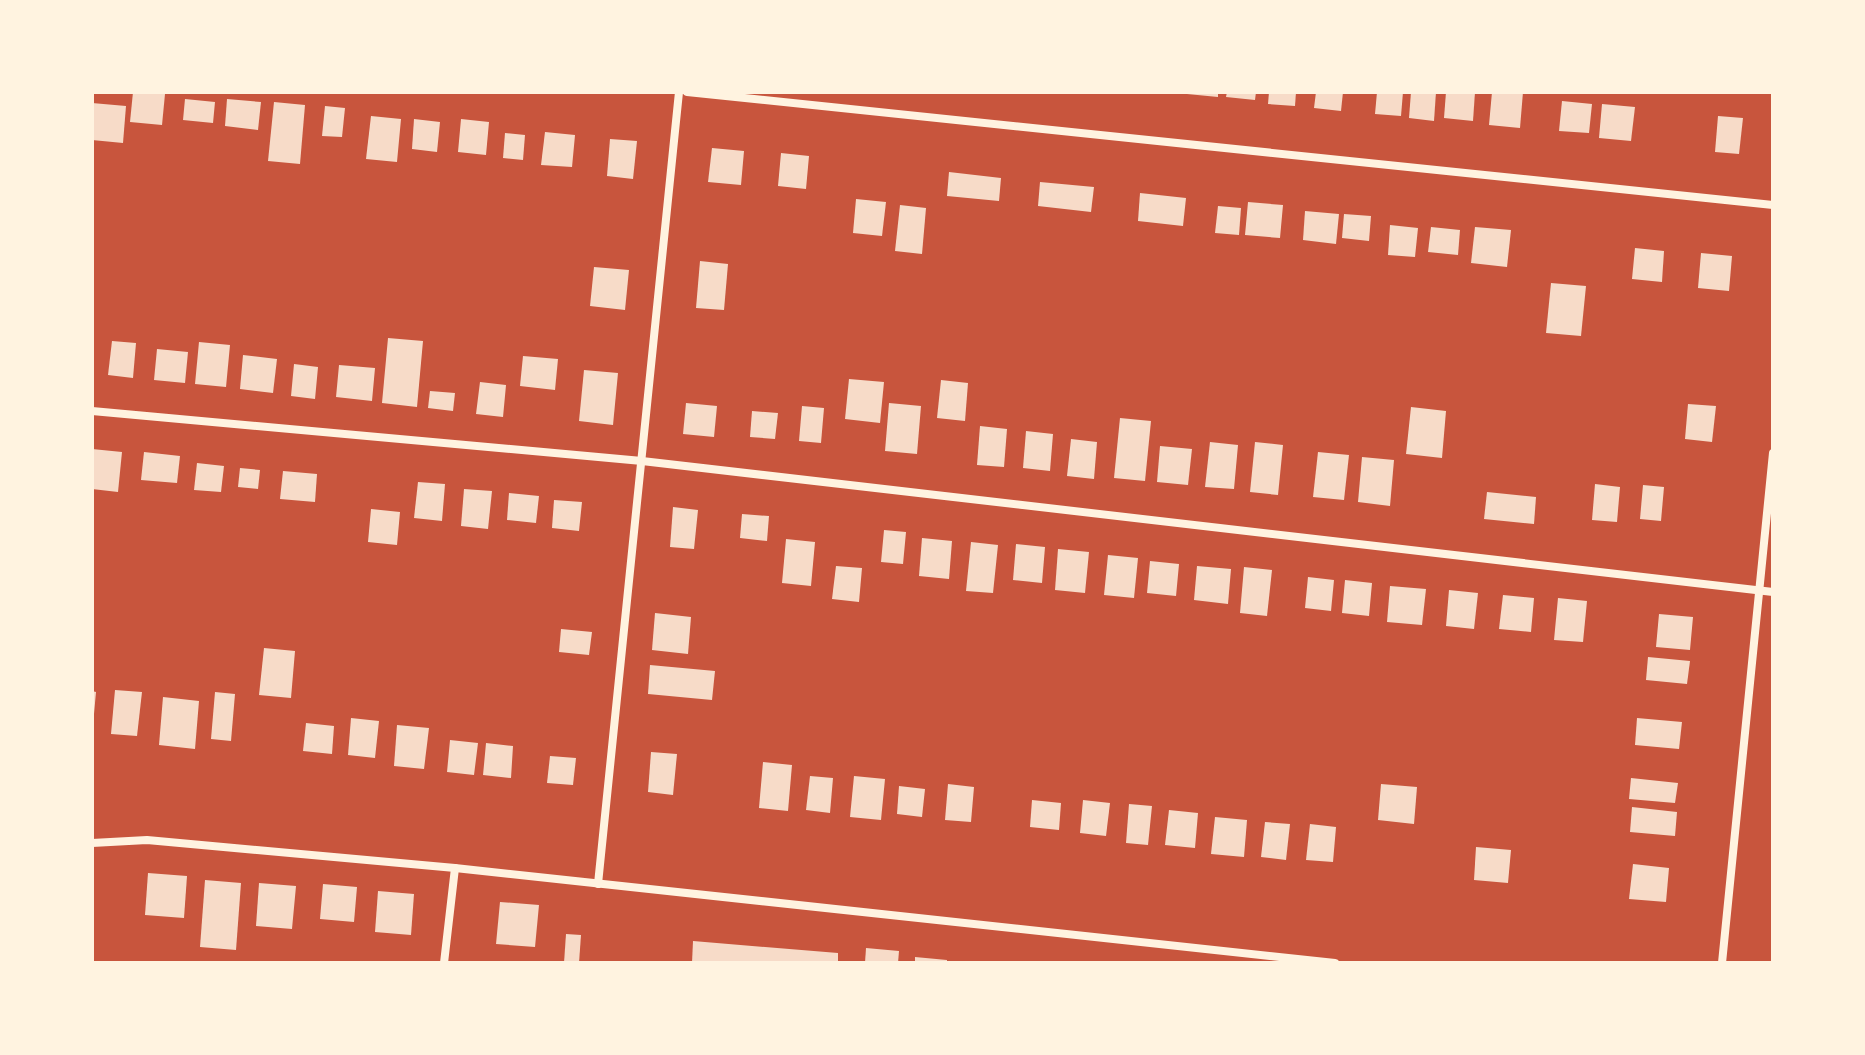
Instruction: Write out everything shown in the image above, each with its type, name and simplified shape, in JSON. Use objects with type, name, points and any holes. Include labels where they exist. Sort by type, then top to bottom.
[{"type":"street","points":[[598,884],[679,92]]},
{"type":"street","points":[[687,92],[1773,205]]},
{"type":"street","points":[[92,411],[642,461],[1773,592]]},
{"type":"street","points":[[1722,963],[1773,453]]},
{"type":"street","points":[[92,843],[147,840],[455,868],[1335,963]]},
{"type":"street","points":[[444,963],[455,868]]},
{"type":"building","points":[[133,92],[165,94],[162,125],[130,122]]},
{"type":"building","points":[[1218,92],[1218,97],[1187,94]]},
{"type":"building","points":[[1227,92],[1256,92],[1255,100],[1226,97]]},
{"type":"building","points":[[1269,92],[1296,92],[1295,106],[1268,104]]},
{"type":"building","points":[[1316,92],[1343,92],[1341,111],[1314,108]]},
{"type":"building","points":[[1377,92],[1403,92],[1401,116],[1375,114]]},
{"type":"building","points":[[1411,92],[1436,92],[1434,121],[1409,118]]},
{"type":"building","points":[[1446,92],[1475,92],[1473,121],[1444,118]]},
{"type":"building","points":[[1492,92],[1523,92],[1520,128],[1489,125]]},
{"type":"building","points":[[185,99],[215,102],[213,123],[183,120]]},
{"type":"building","points":[[227,99],[261,102],[258,130],[225,126]]},
{"type":"building","points":[[1562,101],[1592,104],[1589,133],[1559,131]]},
{"type":"building","points":[[274,102],[305,105],[300,164],[268,161]]},
{"type":"building","points":[[92,103],[126,106],[123,143],[92,140]]},
{"type":"building","points":[[1602,104],[1635,107],[1631,141],[1599,138]]},
{"type":"building","points":[[325,106],[345,108],[342,137],[322,136]]},
{"type":"building","points":[[371,116],[401,119],[397,162],[366,159]]},
{"type":"building","points":[[1718,116],[1743,118],[1739,154],[1715,152]]},
{"type":"building","points":[[414,119],[440,122],[437,152],[412,149]]},
{"type":"building","points":[[461,119],[489,122],[486,155],[458,152]]},
{"type":"building","points":[[545,132],[575,135],[572,167],[541,165]]},
{"type":"building","points":[[505,133],[525,135],[523,160],[503,158]]},
{"type":"building","points":[[610,139],[637,141],[633,179],[607,176]]},
{"type":"building","points":[[712,148],[744,151],[741,185],[708,182]]},
{"type":"building","points":[[781,153],[809,156],[806,189],[778,186]]},
{"type":"building","points":[[949,172],[1001,178],[999,201],[947,196]]},
{"type":"building","points":[[1040,182],[1094,187],[1091,212],[1038,206]]},
{"type":"building","points":[[1140,193],[1186,198],[1183,226],[1138,221]]},
{"type":"building","points":[[856,199],[886,202],[882,236],[853,233]]},
{"type":"building","points":[[1248,202],[1283,205],[1280,238],[1245,235]]},
{"type":"building","points":[[900,205],[926,208],[922,254],[895,251]]},
{"type":"building","points":[[1218,206],[1241,208],[1239,235],[1215,233]]},
{"type":"building","points":[[1305,211],[1339,214],[1336,244],[1303,240]]},
{"type":"building","points":[[1344,214],[1371,216],[1369,241],[1342,238]]},
{"type":"building","points":[[1390,225],[1418,228],[1415,257],[1388,255]]},
{"type":"building","points":[[1431,227],[1460,230],[1458,255],[1428,252]]},
{"type":"building","points":[[1475,227],[1511,230],[1507,267],[1471,263]]},
{"type":"building","points":[[1635,248],[1664,251],[1662,282],[1632,279]]},
{"type":"building","points":[[1701,253],[1732,256],[1729,291],[1698,288]]},
{"type":"building","points":[[700,261],[728,264],[724,310],[696,308]]},
{"type":"building","points":[[594,267],[629,270],[625,310],[590,306]]},
{"type":"building","points":[[1551,283],[1586,286],[1581,336],[1546,333]]},
{"type":"building","points":[[388,338],[423,341],[417,407],[382,403]]},
{"type":"building","points":[[112,341],[136,343],[133,378],[108,375]]},
{"type":"building","points":[[199,342],[230,345],[226,387],[195,384]]},
{"type":"building","points":[[157,349],[188,352],[185,383],[154,380]]},
{"type":"building","points":[[243,355],[277,359],[273,393],[240,389]]},
{"type":"building","points":[[523,356],[558,359],[555,390],[520,386]]},
{"type":"building","points":[[294,364],[318,367],[315,399],[291,396]]},
{"type":"building","points":[[339,365],[375,368],[372,401],[336,397]]},
{"type":"building","points":[[584,370],[618,373],[613,425],[579,421]]},
{"type":"building","points":[[849,379],[884,382],[880,423],[845,419]]},
{"type":"building","points":[[941,380],[968,383],[965,421],[937,418]]},
{"type":"building","points":[[480,382],[506,385],[503,417],[476,414]]},
{"type":"building","points":[[430,391],[455,393],[453,411],[428,408]]},
{"type":"building","points":[[686,403],[717,406],[714,437],[683,434]]},
{"type":"building","points":[[889,403],[921,406],[917,454],[885,451]]},
{"type":"building","points":[[1688,404],[1716,406],[1712,442],[1685,439]]},
{"type":"building","points":[[802,406],[824,408],[821,443],[799,441]]},
{"type":"building","points":[[1411,407],[1446,411],[1442,458],[1406,454]]},
{"type":"building","points":[[752,411],[778,413],[775,439],[750,437]]},
{"type":"building","points":[[1120,418],[1151,421],[1145,481],[1114,478]]},
{"type":"building","points":[[980,426],[1007,429],[1004,467],[977,465]]},
{"type":"building","points":[[1026,431],[1053,434],[1050,471],[1023,468]]},
{"type":"building","points":[[1071,439],[1097,442],[1094,479],[1067,476]]},
{"type":"building","points":[[1210,442],[1238,445],[1234,489],[1205,487]]},
{"type":"building","points":[[1255,442],[1283,445],[1278,495],[1250,492]]},
{"type":"building","points":[[1160,446],[1192,449],[1188,485],[1157,482]]},
{"type":"building","points":[[92,449],[122,452],[118,492],[92,489]]},
{"type":"building","points":[[144,452],[180,456],[177,483],[141,480]]},
{"type":"building","points":[[1318,452],[1349,455],[1344,500],[1313,497]]},
{"type":"building","points":[[1362,457],[1394,460],[1390,506],[1358,502]]},
{"type":"building","points":[[197,463],[224,466],[221,492],[194,490]]},
{"type":"building","points":[[240,468],[260,470],[258,489],[238,487]]},
{"type":"building","points":[[283,471],[317,474],[315,502],[280,499]]},
{"type":"building","points":[[418,482],[445,484],[442,521],[414,518]]},
{"type":"building","points":[[1595,484],[1620,487],[1617,522],[1592,520]]},
{"type":"building","points":[[1643,485],[1664,487],[1661,521],[1640,519]]},
{"type":"building","points":[[464,489],[492,491],[488,529],[461,526]]},
{"type":"building","points":[[1487,492],[1536,497],[1534,524],[1484,519]]},
{"type":"building","points":[[509,493],[539,496],[536,523],[507,520]]},
{"type":"building","points":[[554,500],[582,502],[579,531],[552,528]]},
{"type":"building","points":[[673,507],[698,510],[694,549],[670,547]]},
{"type":"building","points":[[371,509],[400,512],[397,545],[368,542]]},
{"type":"building","points":[[742,514],[769,516],[767,541],[740,538]]},
{"type":"building","points":[[884,530],[906,532],[903,564],[881,562]]},
{"type":"building","points":[[922,538],[952,541],[949,579],[919,576]]},
{"type":"building","points":[[786,539],[815,542],[811,586],[782,583]]},
{"type":"building","points":[[971,542],[998,545],[993,593],[966,591]]},
{"type":"building","points":[[1016,544],[1045,547],[1042,583],[1013,580]]},
{"type":"building","points":[[1058,549],[1089,552],[1085,593],[1055,590]]},
{"type":"building","points":[[1108,555],[1138,558],[1134,598],[1104,595]]},
{"type":"building","points":[[1150,561],[1179,564],[1176,596],[1147,593]]},
{"type":"building","points":[[836,566],[862,568],[859,602],[832,599]]},
{"type":"building","points":[[1197,566],[1231,569],[1228,604],[1194,600]]},
{"type":"building","points":[[1244,567],[1272,570],[1267,616],[1240,613]]},
{"type":"building","points":[[1308,577],[1334,580],[1331,611],[1305,608]]},
{"type":"building","points":[[1345,580],[1372,583],[1369,616],[1342,613]]},
{"type":"building","points":[[1390,586],[1426,589],[1422,625],[1387,622]]},
{"type":"building","points":[[1449,590],[1478,593],[1474,629],[1446,626]]},
{"type":"building","points":[[1503,595],[1534,598],[1531,632],[1499,629]]},
{"type":"building","points":[[1558,598],[1587,601],[1583,642],[1554,640]]},
{"type":"building","points":[[655,613],[691,617],[688,654],[652,650]]},
{"type":"building","points":[[1659,614],[1693,617],[1690,650],[1656,647]]},
{"type":"building","points":[[561,629],[592,632],[589,655],[559,652]]},
{"type":"building","points":[[264,648],[295,651],[291,698],[259,695]]},
{"type":"building","points":[[1648,657],[1690,661],[1687,684],[1646,680]]},
{"type":"building","points":[[650,665],[715,671],[712,700],[648,694]]},
{"type":"building","points":[[115,690],[142,692],[137,736],[111,734]]},
{"type":"building","points":[[92,691],[96,692],[94,714],[92,714]]},
{"type":"building","points":[[215,692],[235,694],[231,741],[211,739]]},
{"type":"building","points":[[163,697],[199,701],[195,749],[159,745]]},
{"type":"building","points":[[351,718],[379,721],[375,758],[348,755]]},
{"type":"building","points":[[1637,718],[1682,722],[1679,749],[1635,745]]},
{"type":"building","points":[[306,723],[334,726],[332,754],[303,751]]},
{"type":"building","points":[[397,725],[429,728],[424,769],[394,766]]},
{"type":"building","points":[[450,740],[478,743],[474,775],[447,772]]},
{"type":"building","points":[[486,743],[513,746],[511,778],[483,775]]},
{"type":"building","points":[[651,752],[677,754],[673,795],[648,792]]},
{"type":"building","points":[[550,756],[576,758],[573,785],[547,783]]},
{"type":"building","points":[[763,762],[792,765],[788,811],[759,808]]},
{"type":"building","points":[[810,776],[833,778],[830,813],[806,810]]},
{"type":"building","points":[[854,776],[885,779],[881,820],[850,817]]},
{"type":"building","points":[[1631,778],[1678,783],[1675,803],[1629,799]]},
{"type":"building","points":[[948,784],[974,787],[971,822],[945,820]]},
{"type":"building","points":[[1381,784],[1417,787],[1414,824],[1378,820]]},
{"type":"building","points":[[899,786],[925,789],[922,817],[897,814]]},
{"type":"building","points":[[1032,800],[1061,803],[1059,830],[1030,827]]},
{"type":"building","points":[[1083,800],[1110,803],[1106,836],[1080,833]]},
{"type":"building","points":[[1129,804],[1152,806],[1148,845],[1126,843]]},
{"type":"building","points":[[1632,807],[1677,812],[1675,836],[1630,832]]},
{"type":"building","points":[[1169,810],[1198,813],[1195,848],[1165,845]]},
{"type":"building","points":[[1215,817],[1247,820],[1244,857],[1211,854]]},
{"type":"building","points":[[1265,822],[1290,824],[1286,860],[1261,857]]},
{"type":"building","points":[[1310,824],[1336,827],[1333,862],[1306,860]]},
{"type":"building","points":[[1476,847],[1511,850],[1508,883],[1474,880]]},
{"type":"building","points":[[1633,864],[1669,868],[1666,902],[1629,899]]},
{"type":"building","points":[[148,873],[187,876],[184,918],[145,915]]},
{"type":"building","points":[[205,880],[241,883],[236,950],[200,947]]},
{"type":"building","points":[[259,883],[296,886],[292,929],[256,926]]},
{"type":"building","points":[[323,884],[357,887],[354,922],[320,919]]},
{"type":"building","points":[[378,891],[414,894],[411,935],[375,932]]},
{"type":"building","points":[[500,902],[539,905],[535,947],[496,944]]},
{"type":"building","points":[[566,934],[581,935],[579,963],[564,963]]},
{"type":"building","points":[[693,941],[838,953],[838,963],[692,963]]},
{"type":"building","points":[[866,948],[899,951],[898,963],[865,963]]},
{"type":"building","points":[[915,957],[947,960],[947,963],[915,963]]}]
